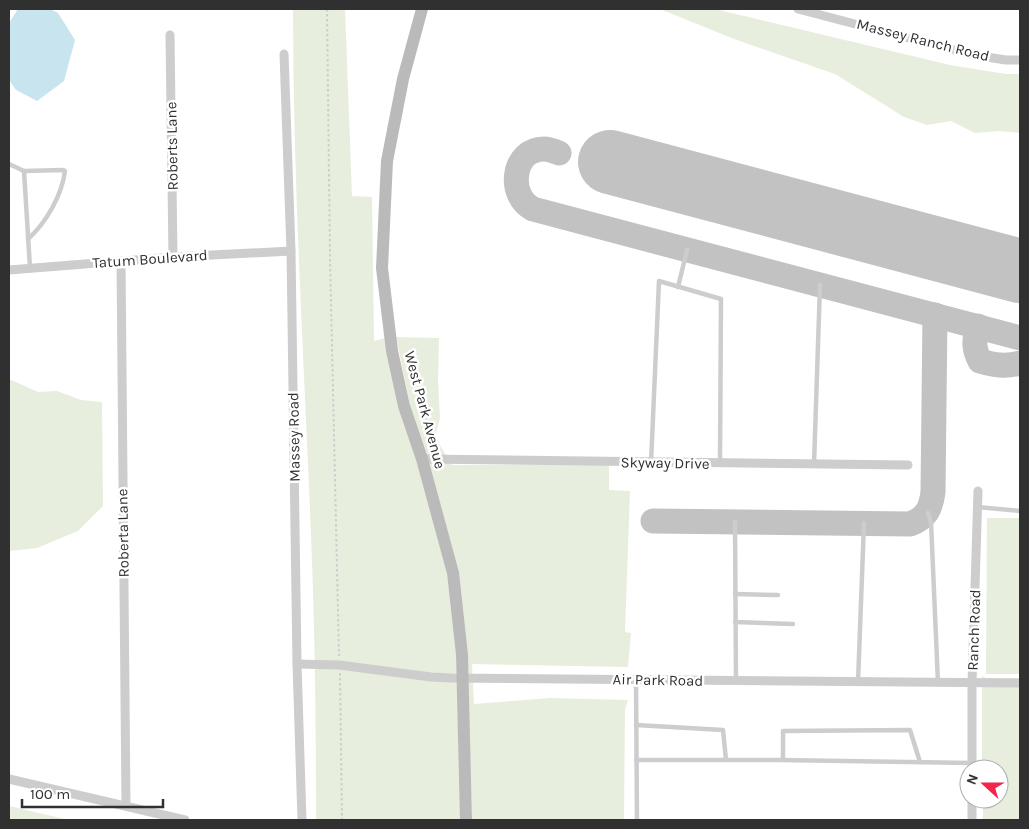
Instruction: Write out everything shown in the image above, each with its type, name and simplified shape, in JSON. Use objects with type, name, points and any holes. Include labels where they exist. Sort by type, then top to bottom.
[{"type":"street","name":"West Park Avenue","points":[[422,9],[403,79],[387,160],[382,268],[392,351],[404,406],[422,459],[453,573],[462,655],[466,820]]},
{"type":"street","name":"Massey Ranch Road","points":[[798,9],[973,55],[1020,60]]},
{"type":"street","name":"Roberts Lane","points":[[170,34],[173,257]]},
{"type":"street","name":"Massey Road","points":[[284,54],[291,251],[297,664],[302,820]]},
{"type":"street","name":"Tatum Boulevard","points":[[9,270],[173,257],[291,251]]},
{"type":"street","name":"Roberta Lane","points":[[121,261],[126,806]]},
{"type":"street","name":"Skyway Drive","points":[[422,459],[908,465]]},
{"type":"street","name":"Ranch Road","points":[[972,759],[972,683],[978,491]]},
{"type":"street","name":"Air Park Road","points":[[297,664],[340,665],[431,677],[462,678],[1020,683]]},
{"type":"street","points":[[9,778],[185,820]]},
{"type":"lane","points":[[9,164],[24,172],[65,171],[50,212],[28,239]]},
{"type":"lane","points":[[24,172],[30,268]]},
{"type":"lane","points":[[678,287],[687,250]]},
{"type":"lane","points":[[651,463],[659,281],[721,299],[720,463]]},
{"type":"lane","points":[[814,464],[820,285]]},
{"type":"lane","points":[[978,507],[1020,511]]},
{"type":"lane","points":[[928,513],[931,522],[938,683]]},
{"type":"lane","points":[[735,522],[736,681]]},
{"type":"lane","points":[[858,682],[864,523]]},
{"type":"lane","points":[[735,594],[778,595]]},
{"type":"lane","points":[[735,622],[793,624]]},
{"type":"lane","points":[[636,680],[637,820]]},
{"type":"lane","points":[[636,725],[723,730],[726,760]]},
{"type":"lane","points":[[783,760],[783,731],[910,730],[920,762]]},
{"type":"lane","points":[[636,760],[920,762],[959,765]]},
{"type":"path","points":[[326,9],[342,820]]},
{"type":"green space","points":[[293,9],[345,9],[352,196],[372,197],[374,341],[385,338],[447,573],[456,655],[461,820],[316,820],[311,535],[297,206]]},
{"type":"green space","points":[[660,9],[715,9],[950,65],[1006,74],[1020,74],[1020,133],[999,131],[975,133],[951,121],[927,125],[904,117],[835,74],[734,39]]},
{"type":"green space","points":[[396,337],[439,338],[438,381],[440,418],[435,437],[452,465],[609,464],[609,490],[630,491],[625,632],[631,633],[628,667],[472,664],[474,704],[550,698],[628,700],[625,709],[624,820],[472,820],[467,655]]},
{"type":"green space","points":[[9,379],[38,392],[57,391],[81,400],[102,402],[103,506],[78,531],[37,548],[9,551]]},
{"type":"green space","points":[[987,518],[1020,518],[1020,674],[986,674]]},
{"type":"green space","points":[[982,676],[986,678],[1020,678],[1020,820],[983,820],[983,809],[1009,809],[1009,759],[982,759]]},
{"type":"green space","points":[[9,806],[69,820],[9,820]]},
{"type":"water","points":[[18,9],[50,9],[58,13],[75,40],[64,81],[37,101],[16,90],[9,80],[9,23]]},
{"type":"taxiway","points":[[559,153],[546,149],[533,151],[525,157],[520,165],[517,174],[519,194],[525,203],[533,209],[1020,338]]},
{"type":"taxiway","points":[[653,521],[910,524],[920,519],[929,508],[933,492],[935,315]]},
{"type":"taxiway","points":[[978,326],[975,344],[980,361],[1000,365],[1020,363]]},
{"type":"runway","points":[[610,162],[1020,271]]}]
